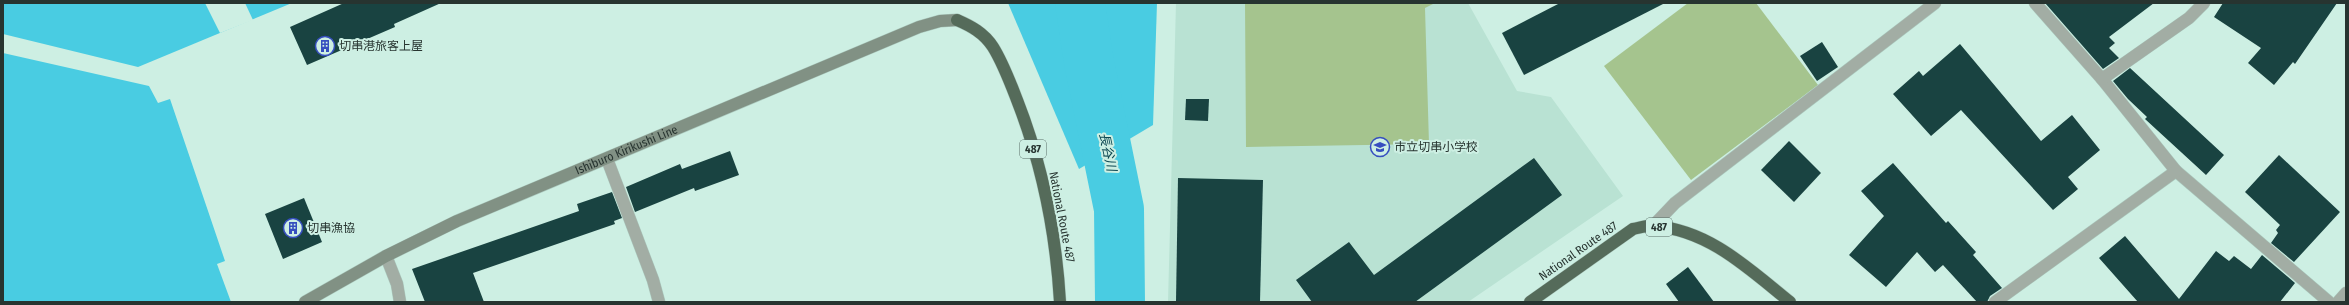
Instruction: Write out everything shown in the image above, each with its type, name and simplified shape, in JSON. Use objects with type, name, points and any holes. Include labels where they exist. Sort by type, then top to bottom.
[{"type":"highway","name":"National Route 487","points":[[957,20],[975,28],[992,46],[1008,76],[1029,130],[1047,202],[1058,272],[1060,302]]},
{"type":"highway","name":"National Route 487","points":[[1530,302],[1633,229],[1653,226],[1700,236],[1739,262],[1790,302]]},
{"type":"main road","name":"Ishiburo Kirikushi Line","points":[[305,302],[386,256],[457,221],[607,159],[919,26],[940,21],[957,20]]},
{"type":"street","points":[[1653,226],[1675,204],[1935,3]]},
{"type":"street","points":[[2035,3],[2102,79],[2176,171],[2329,302]]},
{"type":"street","points":[[2102,79],[2189,18],[2204,3]]},
{"type":"street","points":[[607,159],[653,280],[659,302]]},
{"type":"street","points":[[1995,302],[2176,171]]},
{"type":"street","points":[[386,256],[397,284],[400,302]]},
{"type":"street","points":[[2338,302],[2346,294]]},
{"type":"shaded area","name":"市立切串小学校","points":[[1176,3],[1468,3],[1517,91],[1551,97],[1623,196],[1468,302],[1168,302]]},
{"type":"green space","points":[[1245,3],[1435,3],[1425,8],[1429,144],[1246,147]]},
{"type":"green space","points":[[1688,3],[1756,3],[1818,85],[1691,180],[1604,66]]},
{"type":"water","points":[[3,3],[292,3],[138,67],[3,34]]},
{"type":"water","points":[[1008,3],[1157,3],[1153,125],[1079,169]]},
{"type":"water","points":[[3,53],[149,86],[158,103],[170,99],[225,261],[217,264],[231,302],[3,302]]},
{"type":"pier","points":[[205,3],[245,3],[253,20],[220,33]]},
{"type":"building","name":"切串港旅客上屋","points":[[344,3],[441,3],[394,24],[395,27],[307,65],[290,27]]},
{"type":"building","points":[[1560,3],[1665,3],[1524,75],[1502,33]]},
{"type":"building","points":[[2045,3],[2154,3],[2109,37],[2115,43],[2109,48],[2119,58],[2103,69]]},
{"type":"building","points":[[2223,3],[2337,3],[2295,64],[2293,62],[2274,85],[2248,63],[2261,48],[2214,17]]},
{"type":"building","points":[[1822,42],[1838,67],[1817,81],[1800,56]]},
{"type":"building","points":[[1960,44],[2041,141],[2072,115],[2100,150],[2068,177],[2078,189],[2053,210],[1961,110],[1931,136],[1893,94],[1919,71],[1923,76]]},
{"type":"building","points":[[2130,68],[2224,155],[2206,175],[2145,119],[2147,117],[2128,99],[2113,81]]},
{"type":"building","points":[[1186,99],[1209,99],[1208,121],[1185,120]]},
{"type":"building","points":[[1789,141],[1821,173],[1794,202],[1761,170]]},
{"type":"building","points":[[730,151],[739,175],[695,191],[694,188],[635,212],[626,187],[680,164],[682,169]]},
{"type":"building","points":[[2279,155],[2340,212],[2294,262],[2271,243],[2278,233],[2276,230],[2280,225],[2245,192]]},
{"type":"building","points":[[1534,158],[1562,195],[1415,302],[1312,302],[1296,280],[1349,242],[1374,275]]},
{"type":"building","points":[[1893,163],[1946,223],[1948,221],[1976,252],[1973,255],[2002,288],[1990,296],[1987,302],[1977,302],[1943,265],[1935,272],[1917,252],[1886,287],[1849,255],[1884,216],[1861,191]]},
{"type":"building","points":[[1178,178],[1263,180],[1260,302],[1176,302]]},
{"type":"building","points":[[612,192],[622,218],[614,221],[615,224],[473,273],[484,302],[425,302],[412,269],[579,211],[577,204]]},
{"type":"building","name":"切串漁協","points":[[304,198],[322,242],[283,259],[265,214]]},
{"type":"building","points":[[2125,236],[2179,299],[2216,251],[2229,261],[2234,256],[2251,269],[2262,255],[2295,283],[2280,302],[2138,302],[2099,258]]},
{"type":"building","points":[[1688,267],[1714,302],[1679,302],[1666,284]]},
{"type":"waterway","name":"長谷川","points":[[1080,3],[1089,62],[1119,209],[1120,302]]},
{"type":"place","name":"切串港旅客上屋","points":[[325,46]]},
{"type":"place","name":"市立切串小学校","points":[[1380,147]]},
{"type":"place","name":"切串漁協","points":[[293,228]]}]
